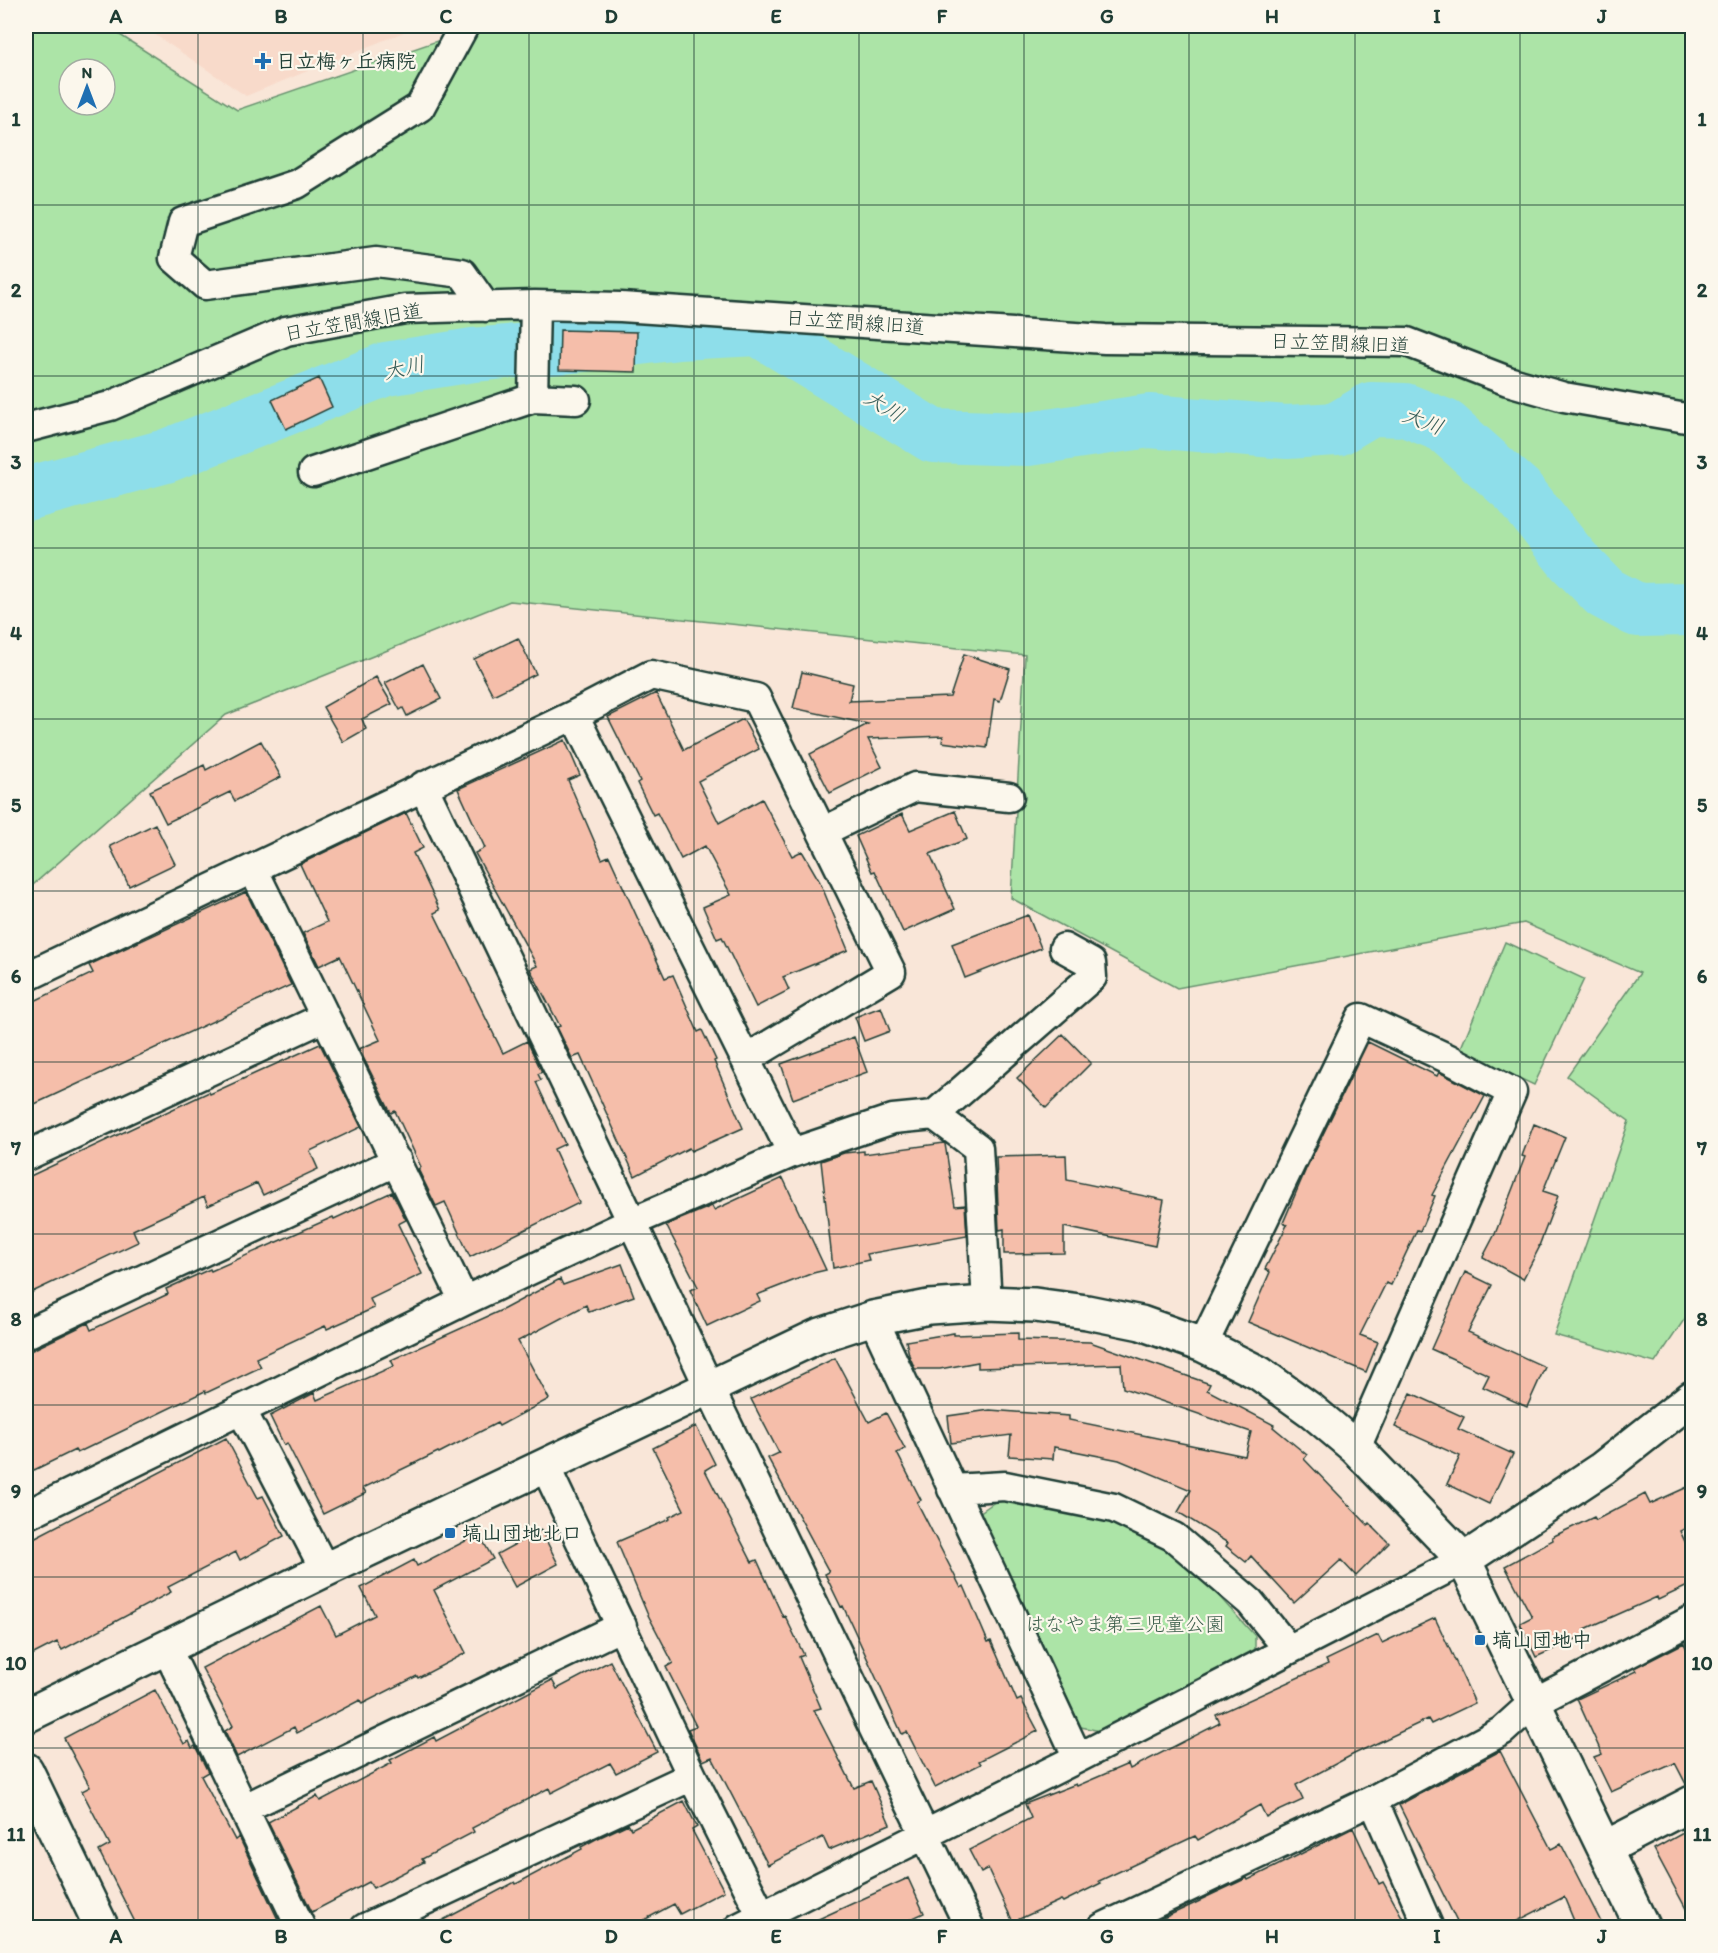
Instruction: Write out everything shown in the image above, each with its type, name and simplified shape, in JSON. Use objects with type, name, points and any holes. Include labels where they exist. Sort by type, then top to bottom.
[{"type":"street","points":[[464,26],[420,107],[297,184],[183,222],[174,258],[205,285],[376,262],[462,273],[486,307]]},
{"type":"street","points":[[533,398],[535,305]]},
{"type":"street","name":"日立笠間線旧道","points":[[26,428],[110,406],[286,331],[405,309],[535,305],[621,307],[1105,339],[1407,342],[1508,381],[1564,397],[1692,419]]},
{"type":"street","points":[[313,472],[533,398],[576,400]]},
{"type":"street","points":[[26,977],[574,715],[651,675],[756,698],[891,972],[746,1059]]},
{"type":"street","points":[[574,715],[792,1153]]},
{"type":"street","points":[[423,786],[970,1928]]},
{"type":"street","points":[[822,832],[915,787],[1010,797]]},
{"type":"street","points":[[253,869],[464,1301]]},
{"type":"street","points":[[26,1515],[464,1301],[632,1222],[792,1153],[893,1119],[934,1115],[1092,977],[1091,963],[1064,948]]},
{"type":"street","points":[[26,1156],[325,1017]]},
{"type":"street","points":[[1203,1345],[1361,1018],[1449,1059],[1512,1092],[1356,1449]]},
{"type":"street","points":[[934,1115],[978,1148],[987,1303]]},
{"type":"street","points":[[26,1334],[397,1161]]},
{"type":"street","points":[[26,1716],[325,1570],[818,1336],[873,1318],[930,1306],[987,1303],[1035,1305],[1087,1311],[1141,1323],[1203,1345],[1259,1373],[1312,1411],[1356,1449],[1464,1560],[1643,1928]]},
{"type":"street","points":[[873,1318],[1078,1758]]},
{"type":"street","points":[[545,1466],[692,1776],[756,1924],[924,1835],[1464,1560],[1603,1468],[1692,1398]]},
{"type":"street","points":[[242,1411],[325,1570]]},
{"type":"street","points":[[952,1489],[1005,1486],[1114,1508],[1174,1537],[1250,1602],[1289,1650]]},
{"type":"street","points":[[1102,1928],[1373,1800],[1502,1731],[1533,1703],[1692,1620]]},
{"type":"street","points":[[245,1808],[622,1626]]},
{"type":"street","points":[[166,1647],[301,1928]]},
{"type":"street","points":[[26,1770],[102,1928]]},
{"type":"street","points":[[365,1928],[692,1776]]},
{"type":"street","points":[[1373,1800],[1429,1928]]},
{"type":"street","points":[[1605,1848],[1692,1803]]},
{"type":"shaded area","name":"日立梅ヶ丘病院","points":[[142,26],[419,26],[246,96]]},
{"type":"green space","points":[[26,26],[120,26],[120,35],[237,110],[476,26],[1692,26],[1692,1308],[1655,1363],[1554,1335],[1629,1121],[1567,1076],[1640,973],[1524,923],[1177,988],[1011,898],[1025,655],[510,601],[226,715],[26,891]]},
{"type":"green space","points":[[1505,942],[1584,979],[1534,1085],[1460,1050]]},
{"type":"green space","name":"はなやま第三児童公園","points":[[999,1499],[1128,1524],[1196,1571],[1255,1636],[1255,1654],[1100,1731],[1081,1727],[979,1513]]},
{"type":"building","points":[[560,330],[637,332],[636,372],[559,370]]},
{"type":"building","points":[[319,378],[332,407],[286,429],[272,400]]},
{"type":"building","points":[[518,638],[536,674],[493,695],[474,659]]},
{"type":"building","points":[[964,654],[1010,669],[1000,701],[994,699],[987,748],[942,742],[943,736],[868,739],[882,767],[830,793],[810,754],[868,724],[793,708],[802,672],[853,684],[849,701],[950,697]]},
{"type":"building","points":[[423,664],[441,699],[407,716],[403,708],[400,710],[385,683]]},
{"type":"building","points":[[376,677],[392,704],[362,719],[366,729],[343,742],[323,707]]},
{"type":"building","points":[[656,693],[684,750],[743,719],[759,749],[698,781],[719,823],[762,799],[792,856],[802,851],[820,882],[848,950],[783,977],[789,990],[756,1007],[722,937],[717,939],[703,907],[731,895],[705,846],[681,859],[657,813],[653,815],[637,783],[640,781],[608,717]]},
{"type":"building","points":[[565,740],[580,775],[568,780],[602,859],[609,856],[665,978],[673,975],[698,1032],[702,1030],[743,1128],[691,1151],[689,1148],[635,1176],[580,1055],[572,1058],[557,1027],[560,1026],[530,969],[537,966],[475,853],[485,848],[458,789]]},
{"type":"building","points":[[261,741],[281,777],[235,801],[230,792],[166,823],[150,791],[204,765],[206,770]]},
{"type":"building","points":[[955,811],[967,839],[930,854],[955,909],[903,932],[856,836],[902,814],[910,830]]},
{"type":"building","points":[[406,813],[423,848],[413,853],[440,910],[434,913],[503,1053],[527,1041],[542,1072],[538,1074],[541,1080],[536,1082],[565,1144],[554,1149],[579,1203],[470,1257],[445,1202],[436,1206],[418,1169],[421,1167],[395,1111],[391,1113],[359,1049],[380,1040],[340,956],[319,966],[303,933],[327,922],[300,864]]},
{"type":"building","points":[[155,824],[175,864],[129,886],[110,846]]},
{"type":"building","points":[[246,892],[291,985],[26,1108],[26,1005],[93,973],[89,965]]},
{"type":"building","points":[[1028,915],[1041,948],[965,978],[952,944]]},
{"type":"building","points":[[881,1007],[890,1031],[864,1041],[855,1017]]},
{"type":"building","points":[[1063,1034],[1091,1063],[1046,1108],[1017,1078]]},
{"type":"building","points":[[854,1037],[867,1072],[793,1099],[781,1064]]},
{"type":"building","points":[[1368,1042],[1437,1076],[1439,1072],[1485,1096],[1432,1195],[1435,1196],[1420,1231],[1417,1230],[1391,1285],[1386,1283],[1360,1335],[1378,1342],[1366,1372],[1248,1322],[1270,1272],[1265,1269],[1287,1225],[1283,1223],[1306,1169]]},
{"type":"building","points":[[320,1044],[361,1127],[310,1151],[318,1169],[263,1195],[257,1183],[208,1206],[204,1197],[133,1230],[138,1242],[26,1295],[26,1178],[209,1092],[210,1094]]},
{"type":"building","points":[[1534,1124],[1565,1137],[1543,1191],[1558,1196],[1540,1246],[1523,1279],[1483,1257],[1495,1234],[1525,1157],[1522,1156]]},
{"type":"building","points":[[944,1143],[955,1206],[965,1205],[967,1236],[867,1254],[869,1260],[833,1268],[821,1161],[844,1153],[864,1151],[864,1154]]},
{"type":"building","points":[[1066,1155],[1067,1180],[1164,1200],[1155,1246],[1064,1227],[1064,1253],[1004,1254],[1004,1229],[999,1230],[996,1157]]},
{"type":"building","points":[[783,1178],[826,1270],[757,1295],[760,1301],[707,1326],[690,1290],[698,1287],[666,1225],[712,1206],[714,1210]]},
{"type":"building","points":[[392,1192],[406,1220],[398,1224],[422,1274],[370,1299],[374,1308],[327,1329],[325,1326],[256,1358],[261,1367],[206,1393],[205,1391],[77,1453],[75,1450],[26,1474],[26,1353],[88,1323],[91,1330],[168,1294],[166,1289],[333,1217],[334,1219]]},
{"type":"building","points":[[622,1264],[634,1296],[589,1312],[586,1305],[518,1341],[549,1399],[499,1426],[497,1423],[363,1488],[366,1493],[323,1514],[287,1443],[284,1445],[270,1416],[314,1393],[317,1400],[394,1366],[391,1360],[504,1309],[560,1279],[563,1285]]},
{"type":"building","points":[[1465,1272],[1492,1285],[1468,1332],[1545,1367],[1527,1407],[1483,1387],[1489,1375],[1431,1349]]},
{"type":"building","points":[[954,1333],[954,1335],[1018,1333],[1018,1340],[1090,1342],[1210,1384],[1207,1390],[1274,1425],[1273,1427],[1307,1455],[1304,1459],[1368,1525],[1369,1523],[1389,1543],[1356,1576],[1341,1560],[1294,1603],[1251,1556],[1246,1562],[1226,1546],[1228,1543],[1178,1512],[1191,1490],[1119,1460],[1054,1447],[1053,1459],[1009,1456],[1011,1435],[951,1443],[948,1416],[990,1410],[1069,1416],[1069,1420],[1245,1456],[1251,1432],[1123,1388],[1121,1364],[978,1368],[978,1362],[940,1369],[915,1369],[906,1341]]},
{"type":"building","points":[[835,1358],[869,1422],[886,1413],[905,1449],[897,1453],[921,1500],[917,1502],[961,1588],[964,1586],[1017,1701],[1021,1699],[1038,1731],[979,1761],[981,1764],[935,1787],[907,1732],[902,1734],[843,1606],[841,1607],[825,1574],[829,1572],[768,1458],[779,1453],[751,1399]]},
{"type":"building","points":[[1411,1393],[1464,1417],[1458,1429],[1513,1454],[1489,1504],[1447,1484],[1460,1456],[1395,1427]]},
{"type":"building","points":[[696,1426],[715,1464],[705,1470],[752,1562],[757,1560],[783,1617],[785,1616],[804,1655],[799,1657],[821,1708],[814,1710],[854,1788],[871,1781],[890,1824],[829,1850],[823,1837],[768,1865],[712,1757],[703,1761],[688,1729],[696,1726],[666,1667],[673,1663],[647,1613],[617,1542],[670,1519],[669,1517],[684,1510],[653,1448]]},
{"type":"building","points":[[226,1438],[258,1498],[263,1496],[284,1536],[240,1560],[236,1552],[168,1587],[171,1592],[62,1650],[57,1642],[26,1658],[26,1542]]},
{"type":"building","points":[[1692,1485],[1692,1525],[1680,1531],[1692,1556],[1692,1584],[1585,1629],[1587,1634],[1536,1657],[1520,1623],[1532,1617],[1505,1566],[1553,1540],[1552,1537],[1594,1517],[1596,1520],[1645,1494],[1650,1504]]},
{"type":"building","points":[[541,1530],[558,1564],[515,1587],[497,1554]]},
{"type":"building","points":[[479,1534],[493,1559],[434,1590],[466,1653],[362,1704],[360,1700],[297,1733],[294,1727],[237,1757],[225,1731],[233,1726],[202,1668],[321,1606],[336,1635],[375,1615],[361,1588],[414,1560],[417,1566]]},
{"type":"building","points":[[1435,1618],[1475,1703],[1431,1724],[1428,1719],[1296,1785],[1303,1800],[1266,1817],[1260,1805],[1198,1840],[1195,1836],[1099,1881],[1101,1883],[1063,1902],[1061,1900],[1013,1922],[988,1869],[981,1873],[969,1850],[1031,1818],[1025,1804],[1076,1784],[1077,1786],[1128,1764],[1130,1769],[1220,1723],[1216,1715],[1328,1664],[1326,1660],[1378,1635],[1382,1643]]},
{"type":"building","points":[[1684,1643],[1692,1662],[1692,1784],[1687,1786],[1675,1763],[1611,1792],[1594,1757],[1602,1754],[1577,1699],[1637,1671],[1635,1668]]},
{"type":"building","points":[[610,1661],[657,1752],[616,1773],[610,1763],[551,1793],[549,1788],[472,1828],[474,1832],[422,1859],[424,1862],[373,1888],[369,1882],[312,1912],[268,1822],[317,1796],[320,1801],[392,1763],[390,1760],[434,1737],[436,1741],[552,1680],[557,1689]]},
{"type":"building","points":[[155,1690],[184,1744],[189,1741],[192,1748],[195,1746],[208,1772],[201,1776],[235,1840],[239,1837],[282,1928],[138,1928],[99,1851],[110,1845],[82,1791],[90,1787],[64,1738]]},
{"type":"building","points":[[1500,1751],[1551,1849],[1561,1844],[1604,1928],[1577,1928],[1564,1897],[1517,1921],[1520,1928],[1460,1928],[1399,1805]]},
{"type":"building","points":[[684,1801],[697,1827],[692,1830],[724,1891],[680,1914],[674,1904],[629,1928],[428,1928],[515,1882],[516,1884],[582,1849],[581,1847],[596,1839],[628,1824],[631,1829]]},
{"type":"building","points":[[1353,1828],[1379,1884],[1383,1882],[1408,1928],[1142,1928],[1247,1878],[1248,1880]]},
{"type":"building","points":[[1692,1828],[1692,1920],[1654,1849]]},
{"type":"building","points":[[908,1878],[924,1913],[892,1928],[799,1928]]},
{"type":"waterway","name":"大川","points":[[26,494],[166,456],[386,369],[473,355],[594,344],[678,333],[758,329],[933,436],[1028,439],[1149,421],[1287,432],[1337,429],[1371,409],[1405,410],[1445,426],[1518,491],[1572,559],[1605,593],[1637,610],[1692,609]]},
{"type":"place","name":"日立梅ヶ丘病院","points":[[263,61]]},
{"type":"place","name":"塙山団地北口","points":[[450,1533]]},
{"type":"place","name":"塙山団地中","points":[[1480,1640]]}]
